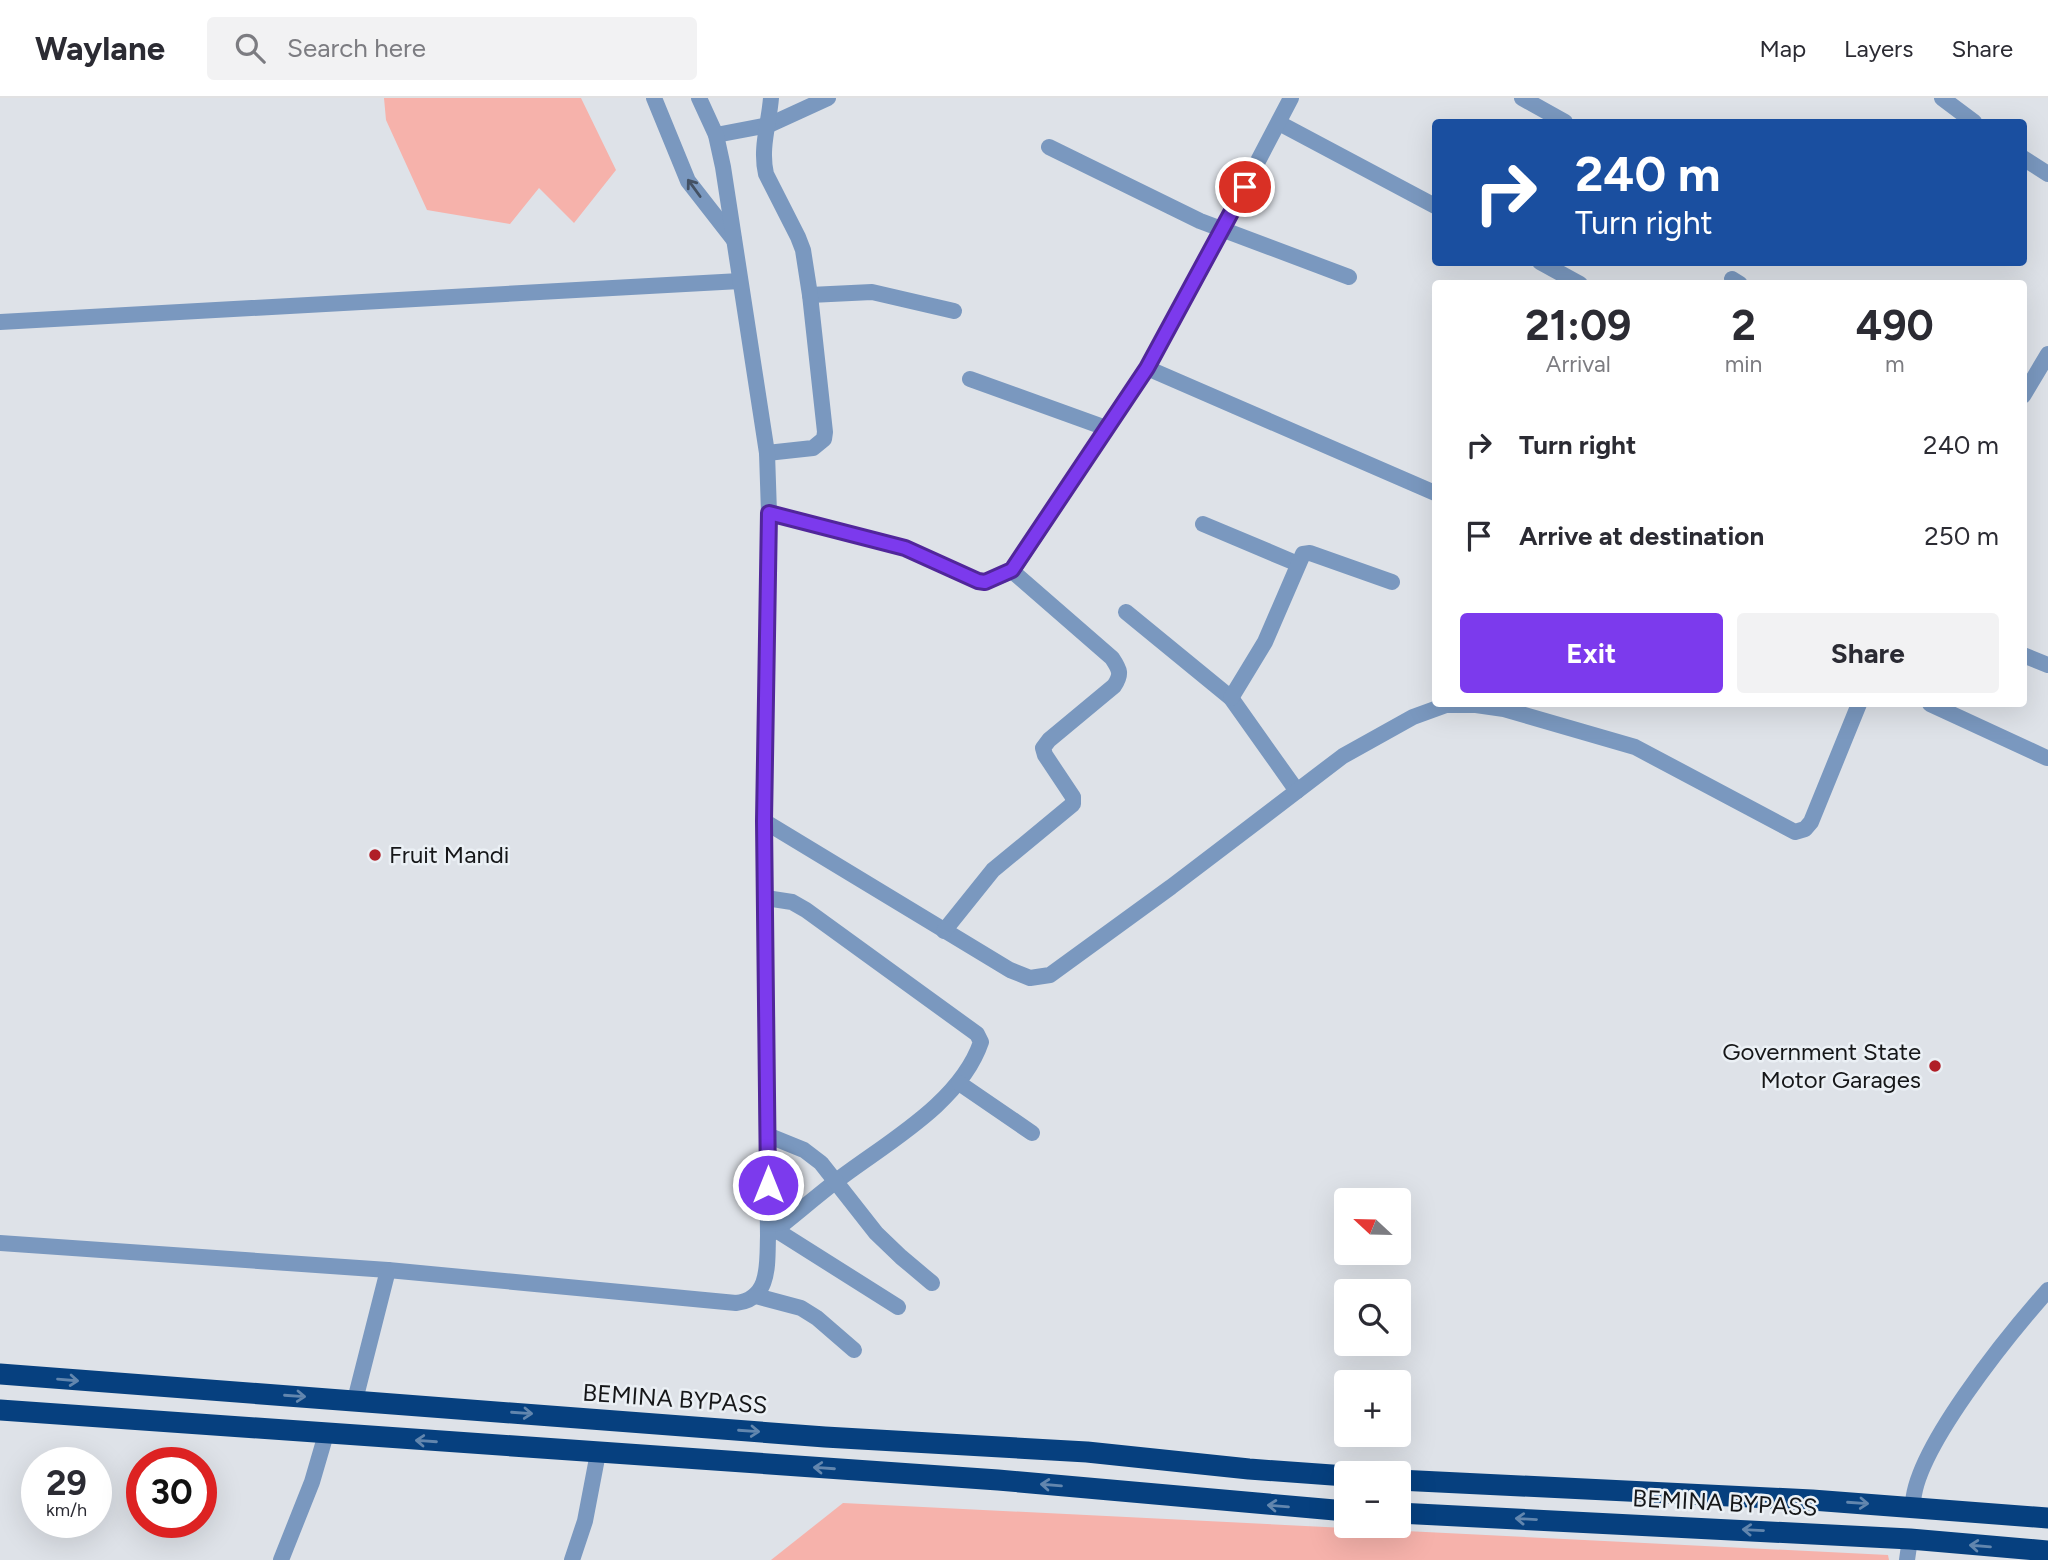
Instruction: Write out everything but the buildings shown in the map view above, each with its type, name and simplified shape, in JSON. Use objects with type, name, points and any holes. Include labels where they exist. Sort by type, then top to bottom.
[{"type":"highway","name":"BEMINA BYPASS","points":[[0,1374],[825,1437],[1087,1452],[1334,1475]]},
{"type":"highway","points":[[0,1410],[998,1480],[1334,1510]]},
{"type":"highway","name":"BEMINA BYPASS","points":[[1411,1481],[1812,1500],[2048,1518]]},
{"type":"highway","name":"BEMINA BYPASS","points":[[1411,1514],[1909,1550],[2048,1551]]},
{"type":"street","points":[[653,98],[688,181],[735,242]]},
{"type":"street","points":[[0,1244],[388,1270],[736,1303],[746,1302],[764,1286],[772,1233],[767,1135],[764,821],[769,513],[767,453],[723,167],[716,135],[699,98]]},
{"type":"street","points":[[767,453],[813,448],[824,439],[824,413],[810,295],[798,237],[766,174],[762,150],[769,125],[771,98]]},
{"type":"street","points":[[716,135],[769,125],[828,98]]},
{"type":"street","points":[[769,513],[905,548],[978,581],[985,582],[1012,570],[1147,368],[1291,98]]},
{"type":"street","points":[[1522,98],[1560,119]]},
{"type":"street","points":[[1950,100],[1971,119]]},
{"type":"street","points":[[1279,123],[1432,204]]},
{"type":"street","points":[[1049,147],[1200,221],[1349,277]]},
{"type":"street","points":[[2027,161],[2048,174]]},
{"type":"street","points":[[1547,266],[1573,280]]},
{"type":"street","points":[[0,322],[740,281]]},
{"type":"street","points":[[810,295],[872,292],[954,311]]},
{"type":"street","points":[[2027,389],[2048,354]]},
{"type":"street","points":[[1147,368],[1432,492]]},
{"type":"street","points":[[970,379],[1106,428]]},
{"type":"street","points":[[1203,524],[1298,564]]},
{"type":"street","points":[[1231,698],[1265,642],[1303,554],[1310,553],[1392,582]]},
{"type":"street","points":[[944,931],[992,870],[1073,804],[1073,797],[1045,755],[1044,748],[1049,740],[1114,686],[1121,677],[1120,669],[1112,658],[1012,570]]},
{"type":"street","points":[[1126,612],[1231,698],[1297,791]]},
{"type":"street","points":[[2027,657],[2048,665]]},
{"type":"street","points":[[764,821],[1010,970],[1030,978],[1050,975],[1343,756],[1413,717],[1440,707]]},
{"type":"street","points":[[1486,707],[1545,719],[1635,747],[1795,832],[1801,832],[1811,822],[1858,707]]},
{"type":"street","points":[[1937,707],[2048,757]]},
{"type":"street","points":[[766,898],[792,902],[806,910],[977,1034],[981,1042],[959,1083],[899,1137],[836,1181],[772,1233]]},
{"type":"street","points":[[959,1083],[1032,1133]]},
{"type":"street","points":[[767,1135],[804,1150],[821,1163],[876,1233],[933,1283]]},
{"type":"street","points":[[772,1233],[898,1307]]},
{"type":"street","points":[[355,1400],[388,1270]]},
{"type":"street","points":[[1913,1507],[1913,1493],[1931,1448],[2008,1335],[2048,1290]]},
{"type":"street","points":[[755,1296],[801,1308],[854,1350]]},
{"type":"street","points":[[281,1560],[312,1482],[326,1434]]},
{"type":"street","points":[[572,1560],[585,1521],[598,1453]]},
{"type":"shaded area","points":[[384,98],[581,98],[616,170],[574,223],[539,188],[510,224],[427,210],[386,120]]},
{"type":"shaded area","points":[[843,1503],[1334,1527],[1334,1538],[1411,1538],[1411,1531],[1888,1555],[1889,1560],[771,1560]]},
{"type":"place","name":"Fruit Mandi","points":[[375,855]]},
{"type":"place","name":"Government State Motor Garages","points":[[1935,1066]]},
{"type":"route","points":[[768,1185],[764,821],[769,513],[905,548],[978,581],[985,582],[1012,570],[1147,368],[1245,187]]}]
